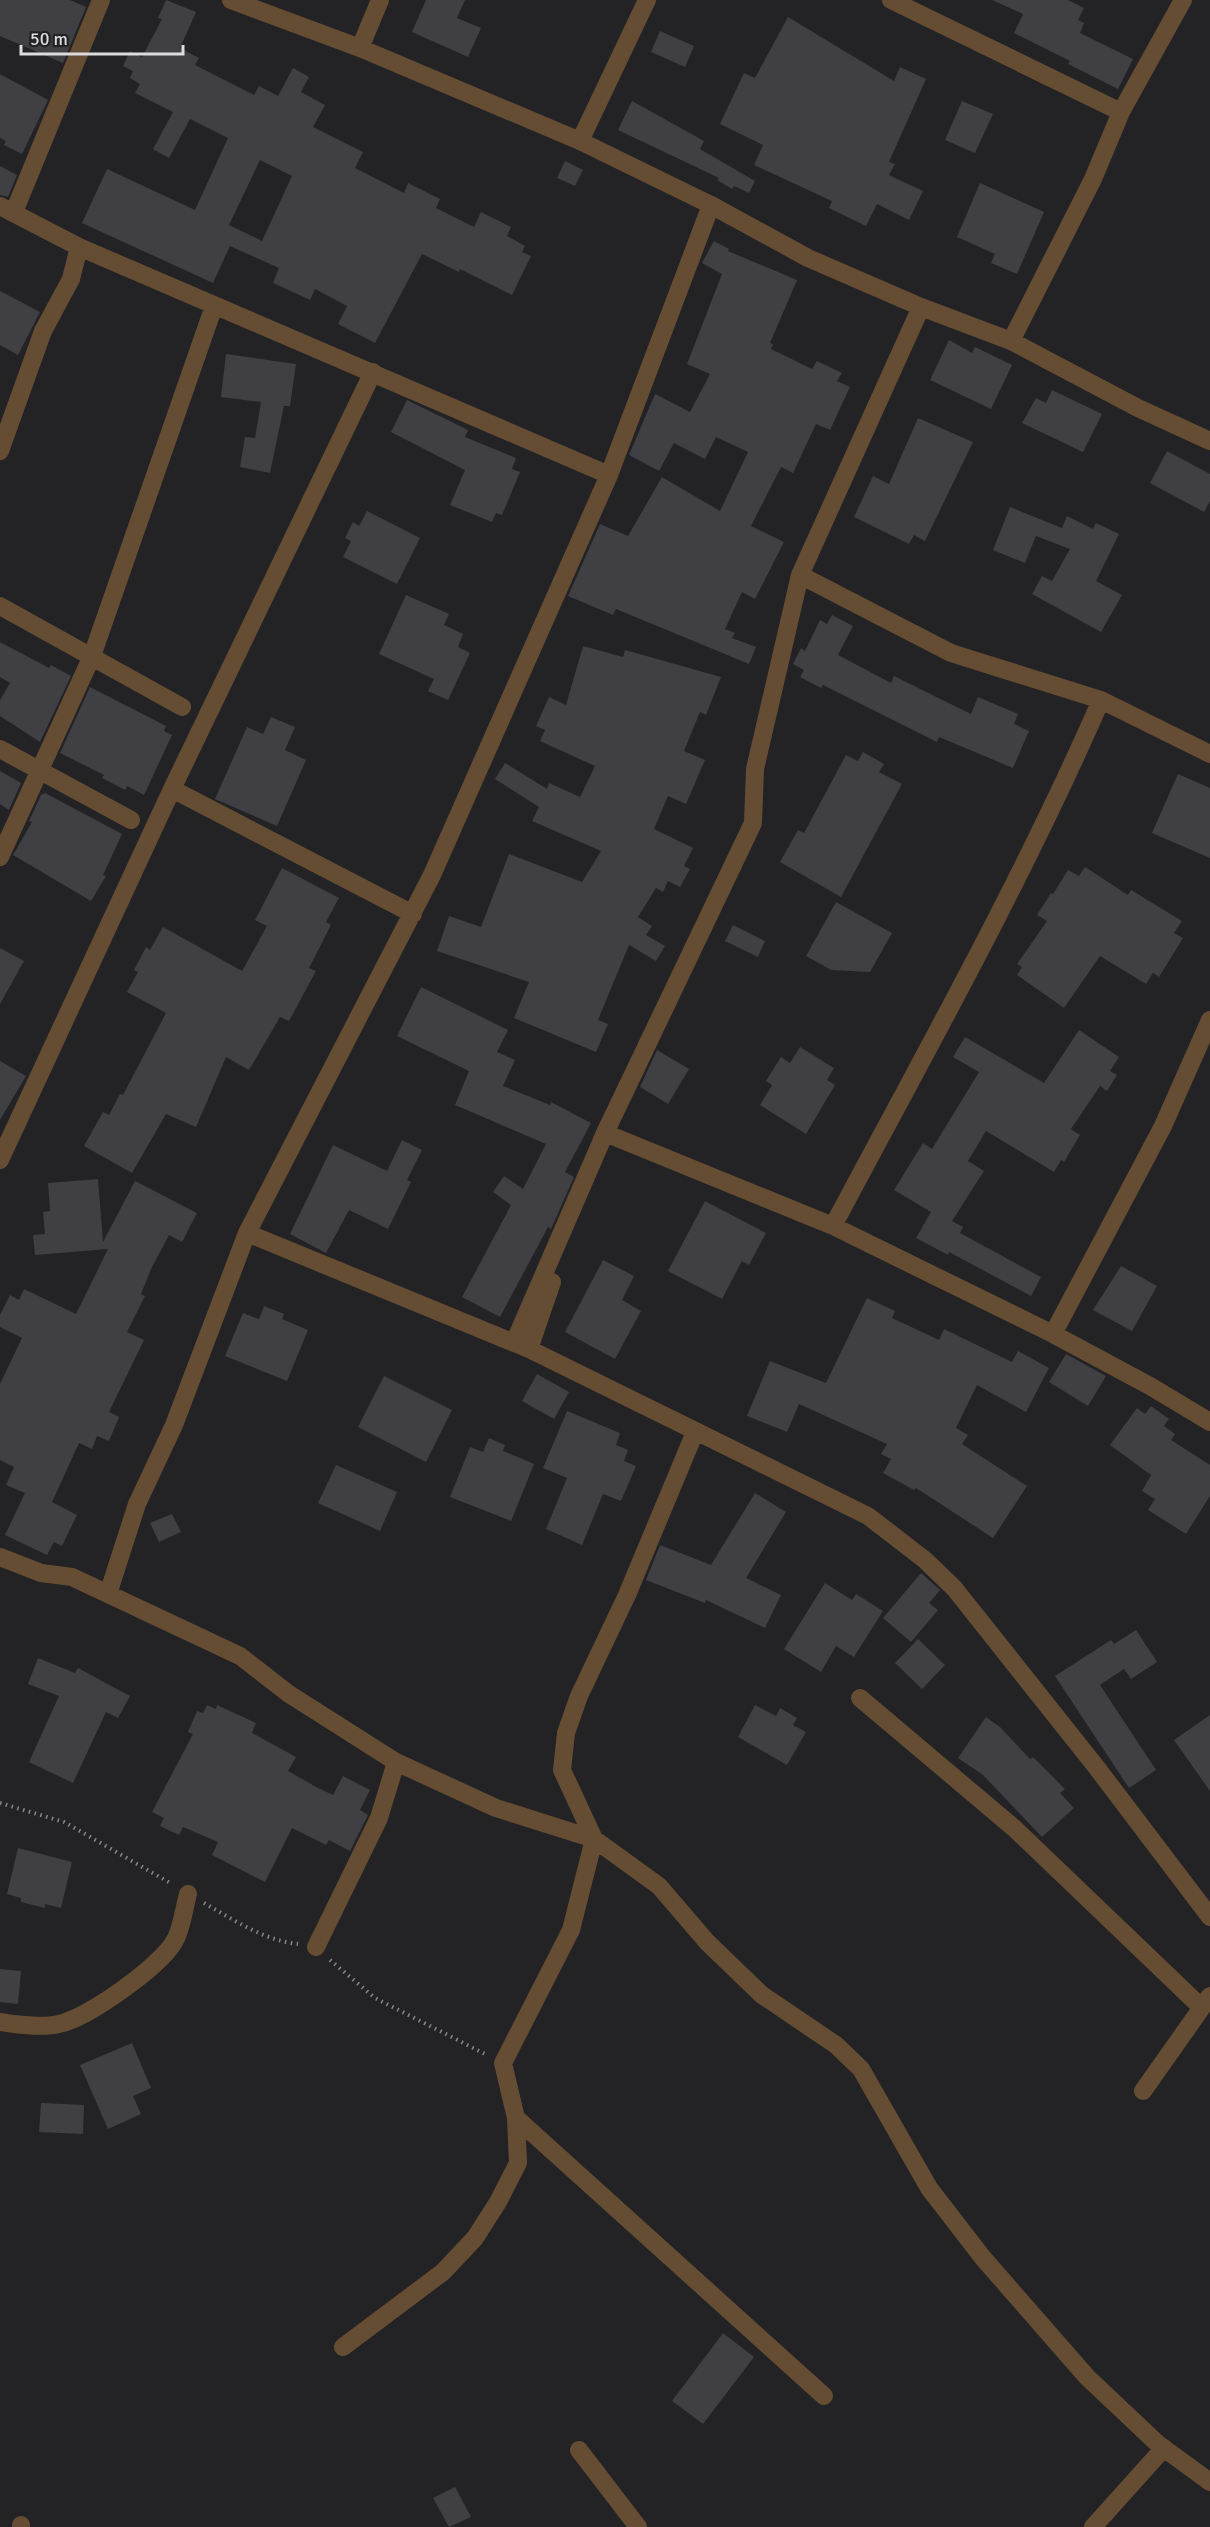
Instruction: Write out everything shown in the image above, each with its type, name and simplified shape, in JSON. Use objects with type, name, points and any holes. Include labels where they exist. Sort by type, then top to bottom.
[{"type":"street","points":[[101,0],[7,209],[79,247],[373,372],[609,476]]},
{"type":"street","points":[[231,0],[360,48],[580,141],[711,205],[808,258],[921,307],[1011,341],[1138,408],[1210,441]]},
{"type":"street","points":[[360,48],[380,0]]},
{"type":"street","points":[[580,141],[647,0]]},
{"type":"street","points":[[891,0],[1120,111]]},
{"type":"street","points":[[1011,341],[1093,179],[1120,111],[1183,0]]},
{"type":"street","points":[[108,1594],[137,1504],[174,1425],[247,1233],[413,914],[609,476],[711,205]]},
{"type":"street","points":[[0,451],[43,331],[71,279],[79,247]]},
{"type":"street","points":[[0,857],[92,656],[214,306]]},
{"type":"street","points":[[521,1346],[605,1133],[753,824],[755,769],[800,575],[921,307]]},
{"type":"street","points":[[0,1160],[172,789],[373,372]]},
{"type":"street","points":[[800,575],[951,653],[1101,700],[1210,754]]},
{"type":"street","points":[[0,606],[182,707]]},
{"type":"street","points":[[833,1226],[1015,882],[1064,785],[1101,700]]},
{"type":"street","points":[[0,749],[130,820]]},
{"type":"street","points":[[172,789],[413,914]]},
{"type":"street","points":[[1053,1334],[1163,1126],[1210,1020]]},
{"type":"street","points":[[605,1133],[833,1226],[1053,1334],[1150,1386],[1210,1422]]},
{"type":"street","points":[[247,1233],[521,1346],[868,1516],[954,1588],[976,1619],[1097,1768],[1210,1917]]},
{"type":"street","points":[[343,2347],[443,2272],[475,2238],[518,2163],[516,2118],[503,2063],[571,1930],[594,1839],[562,1770],[566,1733],[579,1696],[627,1595],[695,1432]]},
{"type":"street","points":[[0,1557],[41,1573],[72,1577],[240,1656],[289,1694],[396,1762],[496,1808],[594,1839],[659,1886],[706,1942],[762,1995],[837,2045],[861,2069],[929,2188],[983,2258],[1087,2377],[1164,2448],[1210,2482]]},
{"type":"street","points":[[860,1698],[1014,1828],[1205,2001],[1143,2091]]},
{"type":"street","points":[[316,1947],[379,1818],[396,1762]]},
{"type":"street","points":[[0,2022],[16,2025],[60,2024],[108,1999],[143,1974],[174,1942],[188,1894]]},
{"type":"street","points":[[516,2118],[824,2396]]},
{"type":"street","points":[[1093,2527],[1164,2448]]},
{"type":"street","points":[[579,2450],[638,2527]]},
{"type":"path","points":[[0,1803],[64,1822],[249,1929],[280,1942],[316,1947],[352,1981],[375,1998],[503,2063]]},
{"type":"building","points":[[0,0],[70,0],[86,7],[63,63],[0,36]]},
{"type":"building","points":[[166,0],[196,12],[180,48],[199,58],[195,65],[254,95],[259,86],[278,96],[293,68],[309,77],[301,92],[325,105],[313,127],[363,152],[355,168],[404,193],[408,183],[440,199],[436,208],[474,227],[481,212],[511,227],[507,236],[525,246],[522,252],[531,256],[512,295],[460,269],[459,272],[422,254],[375,343],[338,324],[347,306],[315,289],[310,300],[273,283],[279,268],[230,246],[213,283],[82,223],[107,169],[195,210],[228,138],[190,119],[169,158],[153,149],[173,112],[135,93],[140,84],[130,78],[133,71],[123,66],[130,51],[142,57],[162,19],[158,18]],"holes":[[[260,160],[292,176],[262,241],[229,225]]]},
{"type":"building","points":[[426,0],[465,0],[457,18],[481,28],[468,57],[412,32]]},
{"type":"building","points":[[992,0],[1068,0],[1084,8],[1078,20],[1084,23],[1080,33],[1133,59],[1118,89],[1068,64],[1070,61],[1014,33],[1023,14]]},
{"type":"building","points":[[788,17],[894,81],[900,67],[926,79],[889,162],[895,164],[889,175],[923,191],[909,220],[877,204],[866,226],[829,208],[832,201],[754,165],[763,145],[720,124],[744,73],[755,78]]},
{"type":"building","points":[[660,31],[694,46],[685,67],[651,52]]},
{"type":"building","points":[[0,74],[48,100],[22,154],[4,145],[6,141],[0,138]]},
{"type":"building","points":[[632,101],[704,141],[700,149],[755,181],[749,193],[734,186],[732,189],[717,180],[719,178],[618,130]]},
{"type":"building","points":[[962,101],[993,114],[975,153],[945,140]]},
{"type":"building","points":[[565,161],[583,170],[575,186],[557,178]]},
{"type":"building","points":[[0,166],[17,175],[8,197],[0,195]]},
{"type":"building","points":[[980,183],[1044,212],[1017,274],[991,263],[995,254],[957,237]]},
{"type":"building","points":[[714,241],[729,249],[728,251],[797,280],[770,343],[773,344],[771,349],[812,369],[817,361],[842,373],[837,381],[850,387],[830,430],[816,424],[793,473],[781,467],[751,526],[784,542],[755,599],[742,592],[725,629],[735,633],[732,638],[756,647],[749,664],[616,609],[613,615],[568,596],[600,524],[628,536],[662,477],[720,511],[748,452],[716,437],[705,459],[674,443],[659,471],[629,455],[655,394],[690,412],[710,374],[687,364],[722,274],[702,263]]},
{"type":"building","points":[[0,291],[40,312],[18,355],[0,345]]},
{"type":"building","points":[[949,340],[972,353],[975,347],[1012,365],[991,409],[930,380]]},
{"type":"building","points":[[226,354],[296,364],[290,406],[284,406],[270,473],[240,467],[245,437],[255,438],[261,402],[221,397]]},
{"type":"building","points":[[1052,390],[1102,414],[1083,452],[1022,423],[1036,398],[1046,403]]},
{"type":"building","points":[[407,400],[468,430],[465,437],[516,458],[512,469],[520,472],[502,515],[496,513],[492,522],[450,505],[465,470],[391,432]]},
{"type":"building","points":[[918,418],[973,442],[925,541],[914,535],[909,544],[854,517],[873,476],[889,484]]},
{"type":"building","points":[[1167,451],[1210,474],[1210,501],[1204,512],[1150,483]]},
{"type":"building","points":[[1010,507],[1062,528],[1067,516],[1093,529],[1096,523],[1119,534],[1096,581],[1122,595],[1101,632],[1032,594],[1042,576],[1052,581],[1070,549],[1036,536],[1025,563],[993,550]]},
{"type":"building","points":[[367,511],[420,538],[397,584],[343,557],[351,541],[345,538],[353,522],[359,526]]},
{"type":"building","points":[[406,595],[449,614],[444,625],[463,634],[458,647],[470,653],[448,700],[428,691],[434,679],[379,654]]},
{"type":"building","points":[[832,615],[853,626],[838,655],[891,683],[894,676],[971,714],[978,697],[1018,714],[1014,724],[1029,731],[1013,768],[939,737],[937,742],[823,685],[821,688],[800,677],[804,670],[793,664],[801,648],[805,651],[820,620],[827,624]]},
{"type":"building","points":[[0,642],[49,668],[51,665],[71,676],[40,742],[0,716],[0,700],[10,683],[0,677]]},
{"type":"building","points":[[583,646],[623,657],[625,650],[721,677],[706,715],[700,712],[684,751],[705,760],[686,804],[668,796],[654,829],[693,848],[684,866],[690,869],[680,887],[668,881],[663,892],[656,888],[638,917],[652,926],[646,935],[665,946],[656,961],[629,945],[598,1020],[608,1024],[596,1052],[514,1018],[529,982],[437,951],[449,916],[481,927],[509,854],[582,882],[601,851],[532,821],[539,807],[495,779],[505,763],[547,789],[549,783],[580,797],[595,766],[540,741],[545,730],[536,726],[549,697],[566,705]]},
{"type":"building","points":[[90,687],[166,726],[164,731],[172,735],[144,795],[127,786],[125,790],[102,778],[104,775],[60,753]]},
{"type":"building","points":[[271,717],[295,727],[285,750],[306,760],[277,826],[215,799],[247,727],[263,734]]},
{"type":"building","points":[[863,752],[884,764],[879,772],[902,784],[841,897],[780,862],[798,830],[804,833],[846,755],[858,761]]},
{"type":"building","points":[[0,771],[21,783],[9,810],[0,804]]},
{"type":"building","points":[[1178,774],[1210,788],[1210,858],[1152,833]]},
{"type":"building","points":[[45,793],[122,834],[103,875],[106,876],[91,901],[13,855],[32,822],[29,821],[41,795]]},
{"type":"building","points":[[1085,867],[1128,895],[1131,890],[1182,921],[1174,933],[1183,938],[1159,977],[1153,973],[1146,984],[1100,956],[1064,1008],[1017,975],[1022,967],[1017,964],[1047,921],[1037,915],[1051,893],[1053,894],[1068,870],[1079,876]]},
{"type":"building","points":[[282,868],[339,898],[326,922],[331,925],[309,968],[316,971],[289,1021],[280,1017],[249,1070],[226,1057],[196,1127],[166,1114],[132,1173],[84,1146],[103,1112],[109,1115],[120,1094],[123,1095],[166,1013],[127,992],[138,972],[134,970],[146,947],[150,950],[163,927],[242,971],[267,926],[255,920]]},
{"type":"building","points":[[836,902],[892,933],[870,972],[831,970],[806,956]]},
{"type":"building","points":[[733,925],[765,941],[758,957],[725,941]]},
{"type":"building","points":[[0,948],[24,961],[0,1004]]},
{"type":"building","points":[[421,987],[508,1030],[497,1052],[515,1060],[503,1086],[550,1105],[551,1102],[591,1123],[565,1172],[574,1177],[551,1229],[548,1227],[500,1317],[462,1297],[511,1205],[493,1192],[504,1176],[523,1189],[546,1144],[455,1105],[469,1071],[397,1036]]},
{"type":"building","points":[[1079,1030],[1119,1057],[1110,1071],[1117,1075],[1107,1091],[1100,1086],[1071,1129],[1080,1135],[1064,1162],[1061,1160],[1054,1172],[986,1131],[968,1161],[984,1171],[952,1221],[963,1227],[960,1233],[1041,1277],[1031,1296],[949,1252],[948,1255],[916,1238],[931,1212],[894,1190],[923,1143],[932,1149],[979,1072],[953,1057],[965,1037],[1044,1083]]},
{"type":"building","points":[[800,1047],[834,1068],[827,1080],[835,1085],[806,1134],[760,1105],[772,1085],[766,1081],[781,1057],[790,1063]]},
{"type":"building","points":[[657,1050],[689,1069],[668,1104],[640,1087]]},
{"type":"building","points":[[0,1061],[26,1076],[0,1120]]},
{"type":"building","points":[[402,1140],[422,1150],[407,1180],[411,1182],[388,1229],[349,1210],[326,1253],[290,1234],[333,1145],[387,1171]]},
{"type":"building","points":[[98,1179],[103,1242],[135,1181],[197,1213],[182,1242],[169,1235],[151,1269],[141,1294],[145,1296],[127,1332],[144,1340],[109,1412],[119,1417],[109,1441],[97,1436],[92,1449],[79,1443],[52,1502],[77,1515],[62,1546],[54,1542],[47,1555],[5,1535],[25,1493],[6,1485],[14,1467],[0,1460],[0,1384],[22,1338],[0,1327],[0,1315],[10,1295],[19,1300],[24,1289],[76,1314],[108,1249],[35,1255],[33,1235],[45,1234],[43,1212],[50,1211],[48,1183]]},
{"type":"building","points":[[705,1201],[766,1233],[749,1265],[742,1261],[722,1299],[668,1271]]},
{"type":"building","points":[[603,1260],[634,1276],[622,1300],[641,1311],[615,1359],[565,1332]]},
{"type":"building","points":[[1121,1266],[1157,1286],[1132,1331],[1093,1310]]},
{"type":"building","points":[[867,1298],[895,1311],[892,1318],[939,1340],[944,1329],[1012,1362],[1018,1351],[1049,1368],[1026,1412],[977,1385],[956,1428],[968,1435],[962,1444],[1027,1486],[993,1538],[916,1488],[914,1490],[883,1473],[891,1459],[881,1454],[887,1444],[799,1404],[787,1432],[747,1416],[770,1361],[826,1383]]},
{"type":"building","points":[[264,1306],[284,1314],[282,1319],[308,1330],[287,1381],[225,1356],[243,1313],[259,1319]]},
{"type":"building","points":[[1066,1354],[1106,1376],[1088,1406],[1049,1382]]},
{"type":"building","points":[[537,1374],[569,1392],[554,1419],[522,1401]]},
{"type":"building","points":[[384,1376],[452,1410],[426,1462],[358,1427]]},
{"type":"building","points":[[1151,1406],[1169,1419],[1164,1426],[1175,1434],[1171,1440],[1210,1465],[1210,1496],[1186,1534],[1148,1510],[1155,1499],[1142,1491],[1151,1475],[1110,1445],[1137,1408],[1145,1414]]},
{"type":"building","points":[[567,1411],[620,1433],[616,1445],[628,1450],[624,1461],[636,1466],[621,1501],[603,1494],[582,1545],[546,1529],[567,1478],[543,1468]]},
{"type":"building","points":[[489,1438],[505,1445],[503,1451],[534,1464],[511,1521],[450,1497],[470,1447],[483,1452]]},
{"type":"building","points":[[336,1465],[397,1492],[380,1531],[318,1503]]},
{"type":"building","points":[[755,1493],[786,1512],[746,1578],[781,1595],[765,1628],[706,1600],[705,1603],[646,1580],[660,1545],[711,1565]]},
{"type":"building","points":[[172,1514],[181,1532],[159,1542],[150,1523]]},
{"type":"building","points":[[921,1573],[940,1590],[929,1603],[938,1610],[911,1642],[883,1618]]},
{"type":"building","points":[[825,1583],[852,1600],[856,1594],[883,1611],[854,1657],[836,1646],[821,1672],[784,1649]]},
{"type":"building","points":[[1136,1630],[1157,1662],[1131,1679],[1124,1669],[1100,1685],[1156,1770],[1129,1788],[1055,1676],[1111,1640],[1114,1644]]},
{"type":"building","points":[[918,1639],[945,1665],[922,1689],[895,1663]]},
{"type":"building","points":[[38,1658],[75,1673],[78,1668],[130,1696],[118,1718],[106,1712],[73,1783],[29,1762],[59,1696],[28,1684]]},
{"type":"building","points":[[207,1705],[216,1709],[217,1705],[256,1723],[252,1733],[296,1757],[288,1771],[318,1788],[333,1795],[343,1776],[370,1790],[360,1810],[368,1815],[350,1851],[329,1840],[326,1845],[292,1828],[265,1882],[212,1855],[218,1842],[183,1827],[179,1835],[160,1826],[164,1818],[152,1812],[193,1734],[188,1732],[197,1711],[203,1713]]},
{"type":"building","points":[[755,1705],[776,1716],[780,1708],[797,1718],[793,1725],[806,1732],[787,1765],[738,1737]]},
{"type":"building","points":[[1210,1715],[1210,1791],[1174,1740]]},
{"type":"building","points":[[986,1717],[1000,1727],[1030,1759],[1033,1757],[1065,1789],[1060,1793],[1074,1808],[1042,1837],[983,1775],[958,1758]]},
{"type":"building","points":[[18,1848],[72,1862],[61,1908],[45,1904],[45,1908],[21,1902],[21,1898],[7,1894]]},
{"type":"building","points":[[0,1969],[21,1971],[18,2004],[0,2002]]},
{"type":"building","points":[[132,2043],[151,2088],[133,2096],[141,2114],[108,2129],[80,2065]]},
{"type":"building","points":[[41,2103],[84,2105],[83,2134],[39,2132]]},
{"type":"building","points":[[723,2333],[754,2357],[703,2424],[672,2401]]},
{"type":"building","points":[[455,2487],[471,2517],[449,2527],[433,2498]]}]
